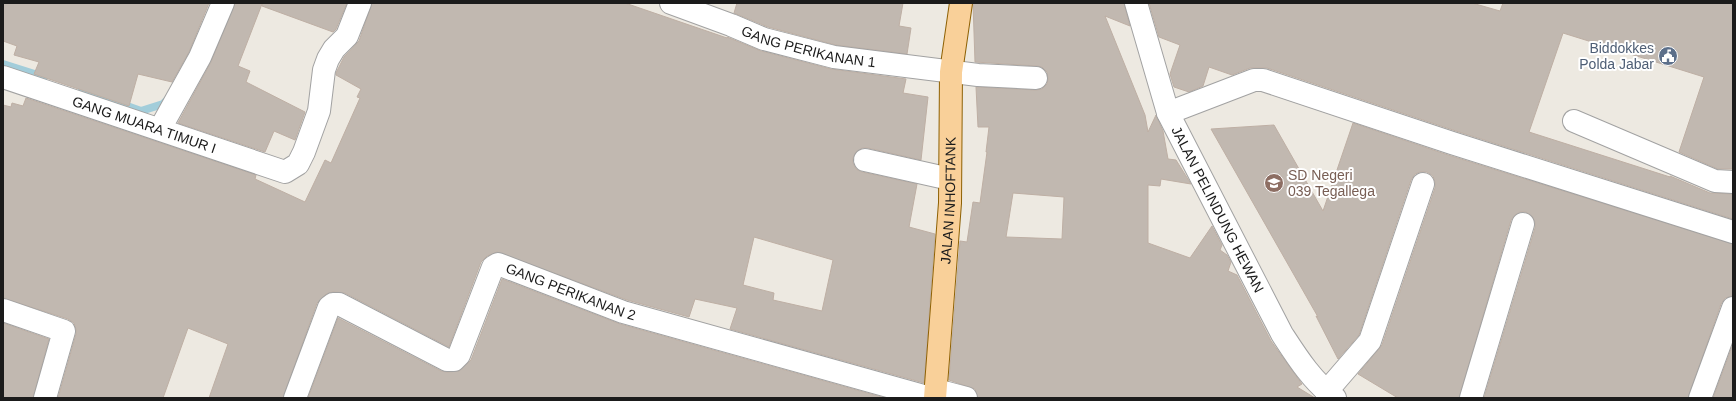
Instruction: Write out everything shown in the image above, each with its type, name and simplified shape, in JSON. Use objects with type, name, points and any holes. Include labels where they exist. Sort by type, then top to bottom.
[{"type":"main road","name":"JALAN INHOFTANK","points":[[934,395],[950,203],[951,72],[960,3]]},
{"type":"street","points":[[160,129],[200,57],[223,3]]},
{"type":"street","name":"GANG MUARA TIMUR I","points":[[3,77],[285,172],[298,164],[304,152],[319,111],[324,70],[328,59],[334,49],[347,36],[360,3]]},
{"type":"street","name":"GANG PERIKANAN 1","points":[[671,3],[731,25],[764,40],[834,57],[951,72],[1036,78]]},
{"type":"street","name":"JALAN PELINDUNG HEWAN","points":[[1136,3],[1168,113],[1282,334],[1303,366],[1330,395]]},
{"type":"street","points":[[1168,113],[1254,80],[1263,80],[1452,143],[1733,232]]},
{"type":"street","points":[[1574,121],[1715,181],[1733,182]]},
{"type":"street","points":[[865,160],[950,179]]},
{"type":"street","points":[[1330,395],[1370,341],[1423,184]]},
{"type":"street","points":[[1471,398],[1523,224]]},
{"type":"street","name":"GANG PERIKANAN 2","points":[[295,398],[328,307],[333,304],[339,304],[447,360],[454,360],[459,355],[493,267],[498,264],[623,312],[934,395]]},
{"type":"street","points":[[1700,398],[1733,308]]},
{"type":"street","points":[[3,310],[64,331],[44,398]]},
{"type":"street","points":[[934,395],[966,398]]},
{"type":"building","points":[[3,3],[209,3],[189,52],[172,82],[138,74],[129,106],[34,74],[39,62],[14,55],[17,46],[3,41]]},
{"type":"building","points":[[235,3],[347,3],[336,29],[333,32],[262,6],[262,4],[238,66],[250,71],[246,82],[305,112],[295,140],[274,131],[265,152],[178,123],[211,62]]},
{"type":"building","points":[[372,3],[625,3],[727,37],[761,51],[831,69],[906,79],[903,93],[928,97],[921,160],[862,148],[856,152],[853,158],[853,163],[856,169],[862,172],[917,184],[909,227],[935,234],[924,383],[730,329],[737,308],[695,299],[689,317],[627,300],[497,252],[487,256],[481,262],[449,347],[345,293],[333,292],[326,294],[317,303],[283,398],[209,398],[228,344],[188,328],[163,398],[58,398],[76,334],[74,323],[68,319],[3,298],[3,105],[11,107],[12,103],[23,106],[26,98],[256,175],[255,179],[305,202],[325,160],[331,163],[360,98],[357,97],[361,89],[336,75],[344,57],[359,41]],"holes":[[[754,237],[833,260],[822,311],[773,300],[774,293],[743,285]]]},
{"type":"building","points":[[737,3],[903,3],[899,26],[911,28],[907,54],[836,45],[768,27],[734,13]]},
{"type":"building","points":[[973,3],[1124,3],[1130,26],[1105,16],[1145,115],[1148,132],[1156,115],[1163,131],[1168,159],[1176,160],[1191,184],[1161,179],[1160,186],[1148,185],[1148,243],[1190,258],[1212,226],[1222,245],[1220,250],[1227,255],[1231,262],[1228,271],[1237,275],[1271,341],[1302,384],[1297,387],[1315,398],[978,398],[975,389],[949,380],[960,241],[967,242],[973,202],[980,203],[987,152],[989,127],[978,127],[976,87],[1036,90],[1042,89],[1047,84],[1048,79],[1047,72],[1042,67],[975,62]],"holes":[[[1013,193],[1064,197],[1062,239],[1006,237]]]},
{"type":"building","points":[[1149,3],[1472,3],[1500,11],[1503,3],[1733,3],[1733,169],[1718,169],[1679,152],[1704,77],[1563,33],[1529,132],[1670,176],[1710,193],[1733,194],[1733,219],[1456,131],[1267,68],[1250,68],[1232,75],[1209,67],[1203,86],[1189,92],[1174,87],[1170,74],[1180,45],[1159,37]]},
{"type":"building","points":[[1353,123],[1448,155],[1733,244],[1733,296],[1725,298],[1721,304],[1688,398],[1484,398],[1535,228],[1535,222],[1532,216],[1526,212],[1520,212],[1511,220],[1459,398],[1398,398],[1358,374],[1382,345],[1435,188],[1433,176],[1427,172],[1415,174],[1411,180],[1359,335],[1338,359],[1316,316],[1318,317],[1211,129],[1274,125],[1323,211]]},
{"type":"building","points":[[502,279],[620,324],[885,398],[308,398],[338,318],[441,371],[459,371],[471,360]]},
{"type":"building","points":[[3,323],[49,339],[33,398],[3,398]]},
{"type":"building","points":[[1733,344],[1733,398],[1713,398]]},
{"type":"waterway","points":[[3,64],[44,77]]},
{"type":"waterway","points":[[82,90],[141,111],[163,104],[169,98]]},
{"type":"place","name":"Biddokkes Polda Jabar","points":[[1668,56]]},
{"type":"place","name":"SD Negeri 039 Tegallega","points":[[1274,183]]}]
